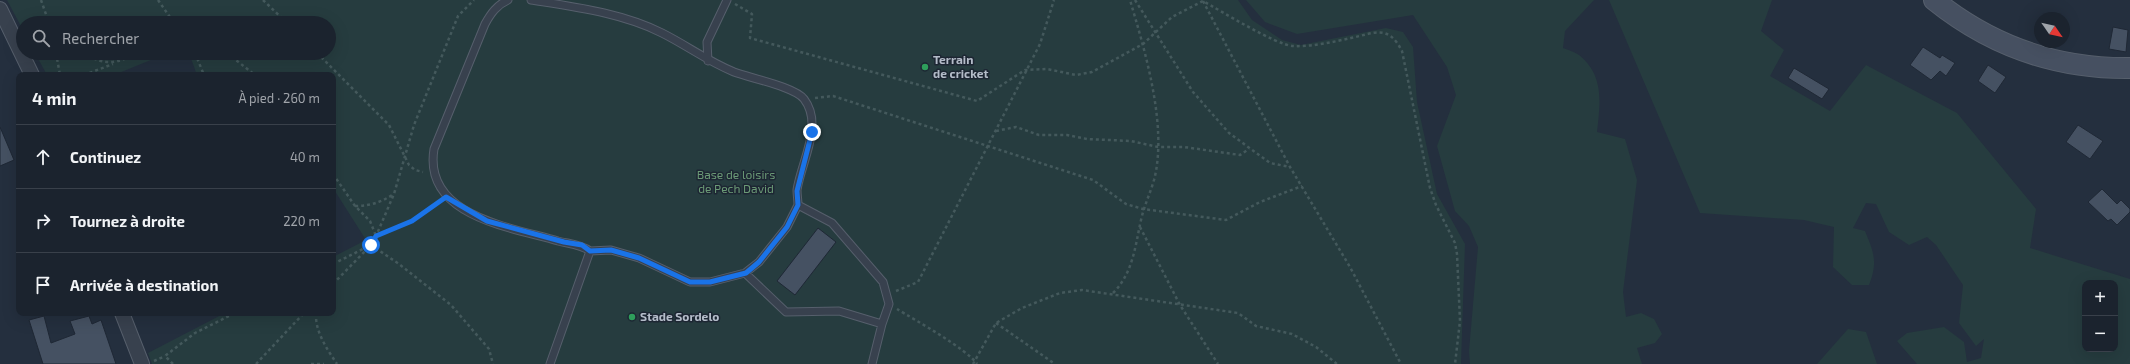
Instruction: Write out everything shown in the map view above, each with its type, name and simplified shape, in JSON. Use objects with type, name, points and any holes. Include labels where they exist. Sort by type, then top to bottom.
[{"type":"main road","points":[[1934,0],[1974,29],[2028,54],[2055,62],[2085,67],[2130,68]]},
{"type":"street","points":[[0,9],[16,42]]},
{"type":"street","points":[[25,60],[31,72]]},
{"type":"street","points":[[123,316],[142,364]]},
{"type":"lane","points":[[508,0],[499,5],[491,13],[484,24],[434,149],[432,161],[434,175],[446,197],[487,221],[564,242],[582,245],[590,251],[611,250],[639,258],[690,282],[710,282],[746,273],[759,262],[787,227],[798,205],[797,191],[812,132],[811,116],[804,99],[792,90],[708,61],[662,33],[624,19],[582,8],[531,0]]},
{"type":"lane","points":[[708,61],[708,42],[728,0]]},
{"type":"lane","points":[[798,205],[832,223],[883,282],[889,304],[882,324],[872,364]]},
{"type":"lane","points":[[550,364],[590,251]]},
{"type":"lane","points":[[746,273],[786,312],[839,312],[882,324]]},
{"type":"path","points":[[41,0],[47,16]]},
{"type":"path","points":[[158,0],[169,16]]},
{"type":"path","points":[[263,0],[279,16]]},
{"type":"path","points":[[336,281],[371,245],[376,236],[394,194],[414,125],[458,16],[474,0]]},
{"type":"path","points":[[728,0],[752,14],[750,38],[976,101],[1025,70],[1047,69],[1076,75],[1092,72],[1143,44],[1156,34],[1172,17],[1202,0]]},
{"type":"path","points":[[977,364],[975,360],[889,304],[895,291],[918,282],[988,147],[1025,70],[1040,44],[1054,0]]},
{"type":"path","points":[[1113,294],[1121,285],[1130,270],[1143,209],[1154,180],[1158,147],[1155,108],[1143,44],[1130,0]]},
{"type":"path","points":[[1135,0],[1192,92],[1229,133],[1270,163],[1290,167]]},
{"type":"path","points":[[1202,0],[1290,167],[1350,267],[1401,364]]},
{"type":"path","points":[[1202,0],[1287,45],[1313,44],[1352,38],[1371,32],[1385,33],[1396,40],[1402,52],[1430,188],[1455,243],[1459,271],[1460,321],[1455,364]]},
{"type":"path","points":[[57,60],[59,72]]},
{"type":"path","points":[[95,60],[99,62],[114,64]]},
{"type":"path","points":[[92,72],[123,60]]},
{"type":"path","points":[[198,60],[203,72]]},
{"type":"path","points":[[236,60],[250,72]]},
{"type":"path","points":[[324,60],[389,125],[406,156],[409,165],[415,170],[434,175]]},
{"type":"path","points":[[804,99],[833,96],[1093,180],[1126,204],[1143,209],[1226,220],[1260,202],[1302,186]]},
{"type":"path","points":[[995,131],[1016,127],[1039,135],[1067,135],[1087,140],[1131,141],[1158,147],[1184,147],[1240,154],[1249,149]]},
{"type":"path","points":[[336,178],[355,206],[370,221],[376,236]]},
{"type":"path","points":[[355,206],[369,206],[381,202],[394,194]]},
{"type":"path","points":[[376,236],[412,221],[446,197]]},
{"type":"path","points":[[1139,226],[1180,305],[1218,364]]},
{"type":"path","points":[[336,262],[371,245]]},
{"type":"path","points":[[371,245],[399,264],[451,305],[489,348],[493,364]]},
{"type":"path","points":[[973,364],[996,323],[1022,308],[1060,293],[1082,290],[1238,313],[1256,326],[1292,334],[1316,347],[1337,364]]},
{"type":"path","points":[[173,364],[165,356],[195,332],[229,316]]},
{"type":"path","points":[[256,364],[301,316]]},
{"type":"path","points":[[316,316],[324,344],[337,364]]},
{"type":"path","points":[[996,323],[1055,364]]},
{"type":"path","points":[[311,364],[324,364]]},
{"type":"green space","name":"Base de loisirs de Pech David","points":[[7,0],[1238,0],[1252,20],[1282,40],[1301,45],[1386,28],[1403,32],[1413,47],[1417,102],[1437,194],[1465,244],[1461,364],[152,364],[148,353],[219,316],[336,316],[336,255],[366,240],[336,193],[336,72],[196,72],[192,60],[336,60],[336,16],[16,17]]},
{"type":"green space","points":[[1246,0],[1594,0],[1565,31],[1563,48],[1579,55],[1593,72],[1599,91],[1597,132],[1625,139],[1637,180],[1623,292],[1626,317],[1641,313],[1654,319],[1662,334],[1655,343],[1637,348],[1642,364],[1470,364],[1469,351],[1478,247],[1469,226],[1455,211],[1437,146],[1456,95],[1447,67],[1413,15],[1297,34],[1265,22]]},
{"type":"green space","points":[[1609,0],[1772,0],[1761,31],[1784,50],[1770,76],[1830,111],[1866,65],[1957,113],[2036,209],[2030,248],[2130,279],[2130,364],[1917,364],[1897,341],[1907,333],[1944,327],[1964,342],[1967,362],[1981,358],[1984,339],[1976,346],[1959,323],[1963,285],[1936,245],[1927,237],[1909,245],[1889,232],[1876,204],[1866,203],[1853,228],[1865,231],[1871,245],[1874,258],[1872,277],[1869,285],[1852,285],[1833,267],[1834,227],[1804,220],[1700,213]]},
{"type":"green space","points":[[39,60],[151,60],[121,72],[45,72]]},
{"type":"green space","points":[[1848,329],[1866,332],[1877,364],[1817,364]]},
{"type":"building","points":[[2113,27],[2128,30],[2126,52],[2109,49]]},
{"type":"building","points":[[1923,47],[1940,58],[1942,55],[1955,63],[1946,76],[1940,71],[1931,80],[1910,65]]},
{"type":"building","points":[[1988,65],[2006,77],[1995,93],[1978,81]]},
{"type":"building","points":[[1794,68],[1829,89],[1822,99],[1788,78]]},
{"type":"building","points":[[2078,125],[2103,141],[2090,159],[2066,142]]},
{"type":"building","points":[[0,127],[14,160],[0,166]]},
{"type":"building","points":[[2102,189],[2117,204],[2121,200],[2130,209],[2130,212],[2117,225],[2111,219],[2108,221],[2088,202]]},
{"type":"building","points":[[818,228],[836,242],[795,295],[777,281]]},
{"type":"building","points":[[44,316],[51,343],[75,334],[70,321],[89,316],[92,324],[101,320],[116,364],[43,364],[29,320]]},
{"type":"place","name":"Terrain de cricket","points":[[925,67]]},
{"type":"place","name":"Stade Sordelo","points":[[632,317]]},
{"type":"route","points":[[371,245],[376,236],[412,221],[446,197],[487,221],[564,242],[582,245],[590,251],[611,250],[639,258],[690,282],[710,282],[746,273],[759,262],[787,227],[798,205],[797,191],[812,132]]}]
